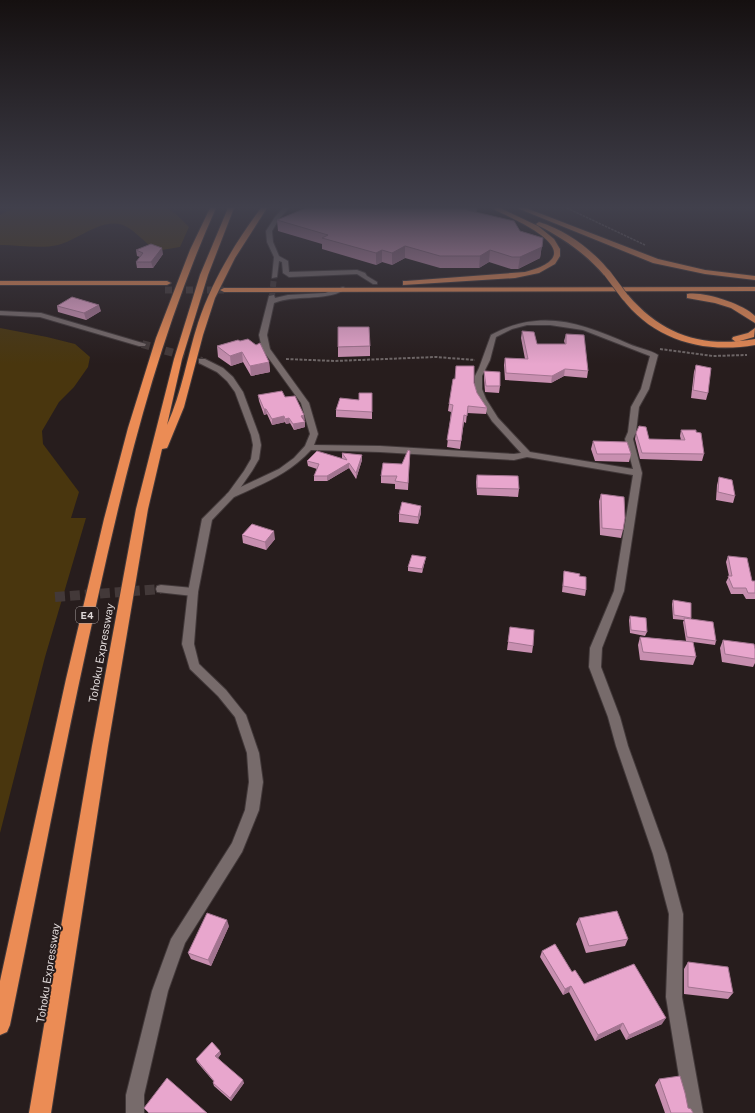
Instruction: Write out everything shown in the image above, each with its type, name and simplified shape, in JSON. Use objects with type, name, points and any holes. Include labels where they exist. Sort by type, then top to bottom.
[{"type":"highway","name":"Tohoku Expressway","points":[[0,1025],[81,641],[112,510],[155,357],[190,260]]},
{"type":"highway","name":"Tohoku Expressway","points":[[40,1113],[103,731],[132,567],[166,408],[192,312],[210,260]]},
{"type":"highway","points":[[150,479],[179,407],[191,360],[209,305],[231,260]]},
{"type":"highway","points":[[397,283],[524,275],[549,267],[556,260]]},
{"type":"highway","points":[[597,260],[613,272],[625,296],[634,308],[648,321],[669,333],[696,342],[724,346],[755,342]]},
{"type":"highway","points":[[603,260],[650,314],[658,320],[687,334],[709,339],[732,340],[751,335],[755,331]]},
{"type":"highway","points":[[653,260],[705,272],[755,278]]},
{"type":"highway","points":[[0,283],[166,286],[0,290]]},
{"type":"highway","points":[[755,284],[375,283],[225,286],[451,290],[755,290]]},
{"type":"highway","points":[[451,290],[497,293],[678,294],[725,303],[745,312],[755,321]]},
{"type":"street","points":[[274,277],[277,260]]},
{"type":"street","points":[[286,260],[286,273],[289,275],[357,272],[363,274],[364,277],[375,283]]},
{"type":"street","points":[[231,495],[282,471],[297,460],[309,447],[314,434],[306,403],[266,349],[263,335],[271,299],[329,295],[343,289]]},
{"type":"street","points":[[0,313],[41,315],[142,344]]},
{"type":"street","points":[[527,454],[503,429],[484,404],[478,386],[478,377],[491,346],[493,336],[509,327],[528,323],[567,324],[590,330],[641,352],[654,355],[645,389],[635,407],[632,432],[629,439],[638,473],[619,591],[596,648],[595,667],[614,717],[622,746],[660,854],[676,914],[674,997],[694,1113]]},
{"type":"street","points":[[135,1113],[135,1095],[160,991],[174,952],[179,939],[237,847],[252,810],[256,782],[252,753],[240,716],[222,692],[194,666],[188,644],[194,592],[202,540],[207,519],[231,495],[255,459],[258,445],[239,392],[230,379],[220,370],[202,361]]},
{"type":"street","points":[[309,447],[380,449],[514,457],[527,454],[638,473]]},
{"type":"street","points":[[161,588],[194,592]]},
{"type":"path","points":[[272,358],[299,361],[334,361],[436,357],[485,361]]},
{"type":"shaded area","points":[[0,328],[75,344],[90,357],[88,367],[74,387],[59,402],[42,431],[43,444],[79,492],[71,518],[86,518],[45,657],[0,833]]},
{"type":"building","points":[[138,260],[153,260],[151,262],[136,262]]},
{"type":"building","points":[[72,297],[99,305],[84,313],[57,306]]},
{"type":"building","points":[[338,327],[369,327],[370,346],[338,347]]},
{"type":"building","points":[[522,331],[534,332],[537,344],[566,344],[566,334],[584,335],[588,371],[565,369],[552,376],[506,373],[505,358],[528,359]]},
{"type":"building","points":[[248,339],[256,345],[260,343],[269,362],[250,366],[242,352],[230,356],[217,346],[238,340]]},
{"type":"building","points":[[696,365],[711,368],[708,393],[693,390]]},
{"type":"building","points":[[456,366],[474,366],[474,383],[477,393],[487,408],[468,406],[467,416],[464,415],[461,441],[447,440],[453,405],[449,404],[453,379],[455,379]]},
{"type":"building","points":[[484,371],[500,372],[500,386],[486,386]]},
{"type":"building","points":[[282,391],[285,397],[295,396],[304,415],[301,416],[305,422],[293,424],[289,418],[285,419],[284,416],[272,419],[266,409],[264,409],[258,395]]},
{"type":"building","points":[[359,393],[372,393],[372,412],[336,410],[340,398],[359,400]]},
{"type":"building","points":[[639,426],[646,427],[649,439],[685,440],[681,430],[696,430],[696,432],[701,433],[704,454],[642,453],[636,433]]},
{"type":"building","points":[[593,441],[627,442],[631,454],[597,454]]},
{"type":"building","points":[[408,450],[410,451],[408,483],[395,481],[397,476],[381,476],[383,463],[402,464]]},
{"type":"building","points":[[317,451],[347,460],[342,453],[362,455],[356,473],[349,463],[327,476],[314,476],[319,464],[307,461]]},
{"type":"building","points":[[477,475],[518,476],[519,489],[477,488]]},
{"type":"building","points":[[719,477],[732,480],[735,496],[718,492]]},
{"type":"building","points":[[601,494],[624,497],[625,518],[623,530],[602,528]]},
{"type":"building","points":[[402,502],[421,506],[418,517],[399,514]]},
{"type":"building","points":[[252,524],[274,531],[265,542],[242,535]]},
{"type":"building","points":[[412,555],[426,557],[422,569],[408,567]]},
{"type":"building","points":[[728,556],[747,558],[752,581],[755,581],[755,593],[748,593],[746,588],[733,588],[728,576],[732,576]]},
{"type":"building","points":[[564,571],[580,574],[579,576],[586,577],[586,590],[563,586]]},
{"type":"building","points":[[673,600],[691,603],[691,618],[674,615]]},
{"type":"building","points":[[630,616],[646,618],[647,632],[631,630]]},
{"type":"building","points":[[684,618],[713,622],[716,641],[687,637]]},
{"type":"building","points":[[510,627],[534,630],[533,646],[508,642]]},
{"type":"building","points":[[640,637],[693,642],[696,657],[643,652]]},
{"type":"building","points":[[723,640],[754,644],[755,659],[725,654]]},
{"type":"building","points":[[617,911],[628,939],[589,946],[579,918]]},
{"type":"building","points":[[207,913],[227,920],[208,960],[188,953]]},
{"type":"building","points":[[555,944],[572,972],[575,970],[584,984],[634,964],[666,1018],[629,1035],[623,1023],[598,1035],[571,986],[565,989],[542,951]]},
{"type":"building","points":[[688,962],[728,967],[733,993],[688,987]]},
{"type":"building","points":[[212,1042],[220,1051],[215,1056],[243,1080],[230,1098],[213,1083],[214,1081],[196,1059]]},
{"type":"building","points":[[680,1076],[688,1108],[691,1109],[693,1113],[671,1113],[659,1079]]},
{"type":"building","points":[[167,1078],[207,1113],[149,1113],[144,1108]]},
{"type":"tunnel","points":[[272,296],[274,277]]},
{"type":"tunnel","points":[[165,290],[224,290]]},
{"type":"tunnel","points":[[142,344],[202,361]]},
{"type":"tunnel","points":[[55,597],[161,589]]}]
